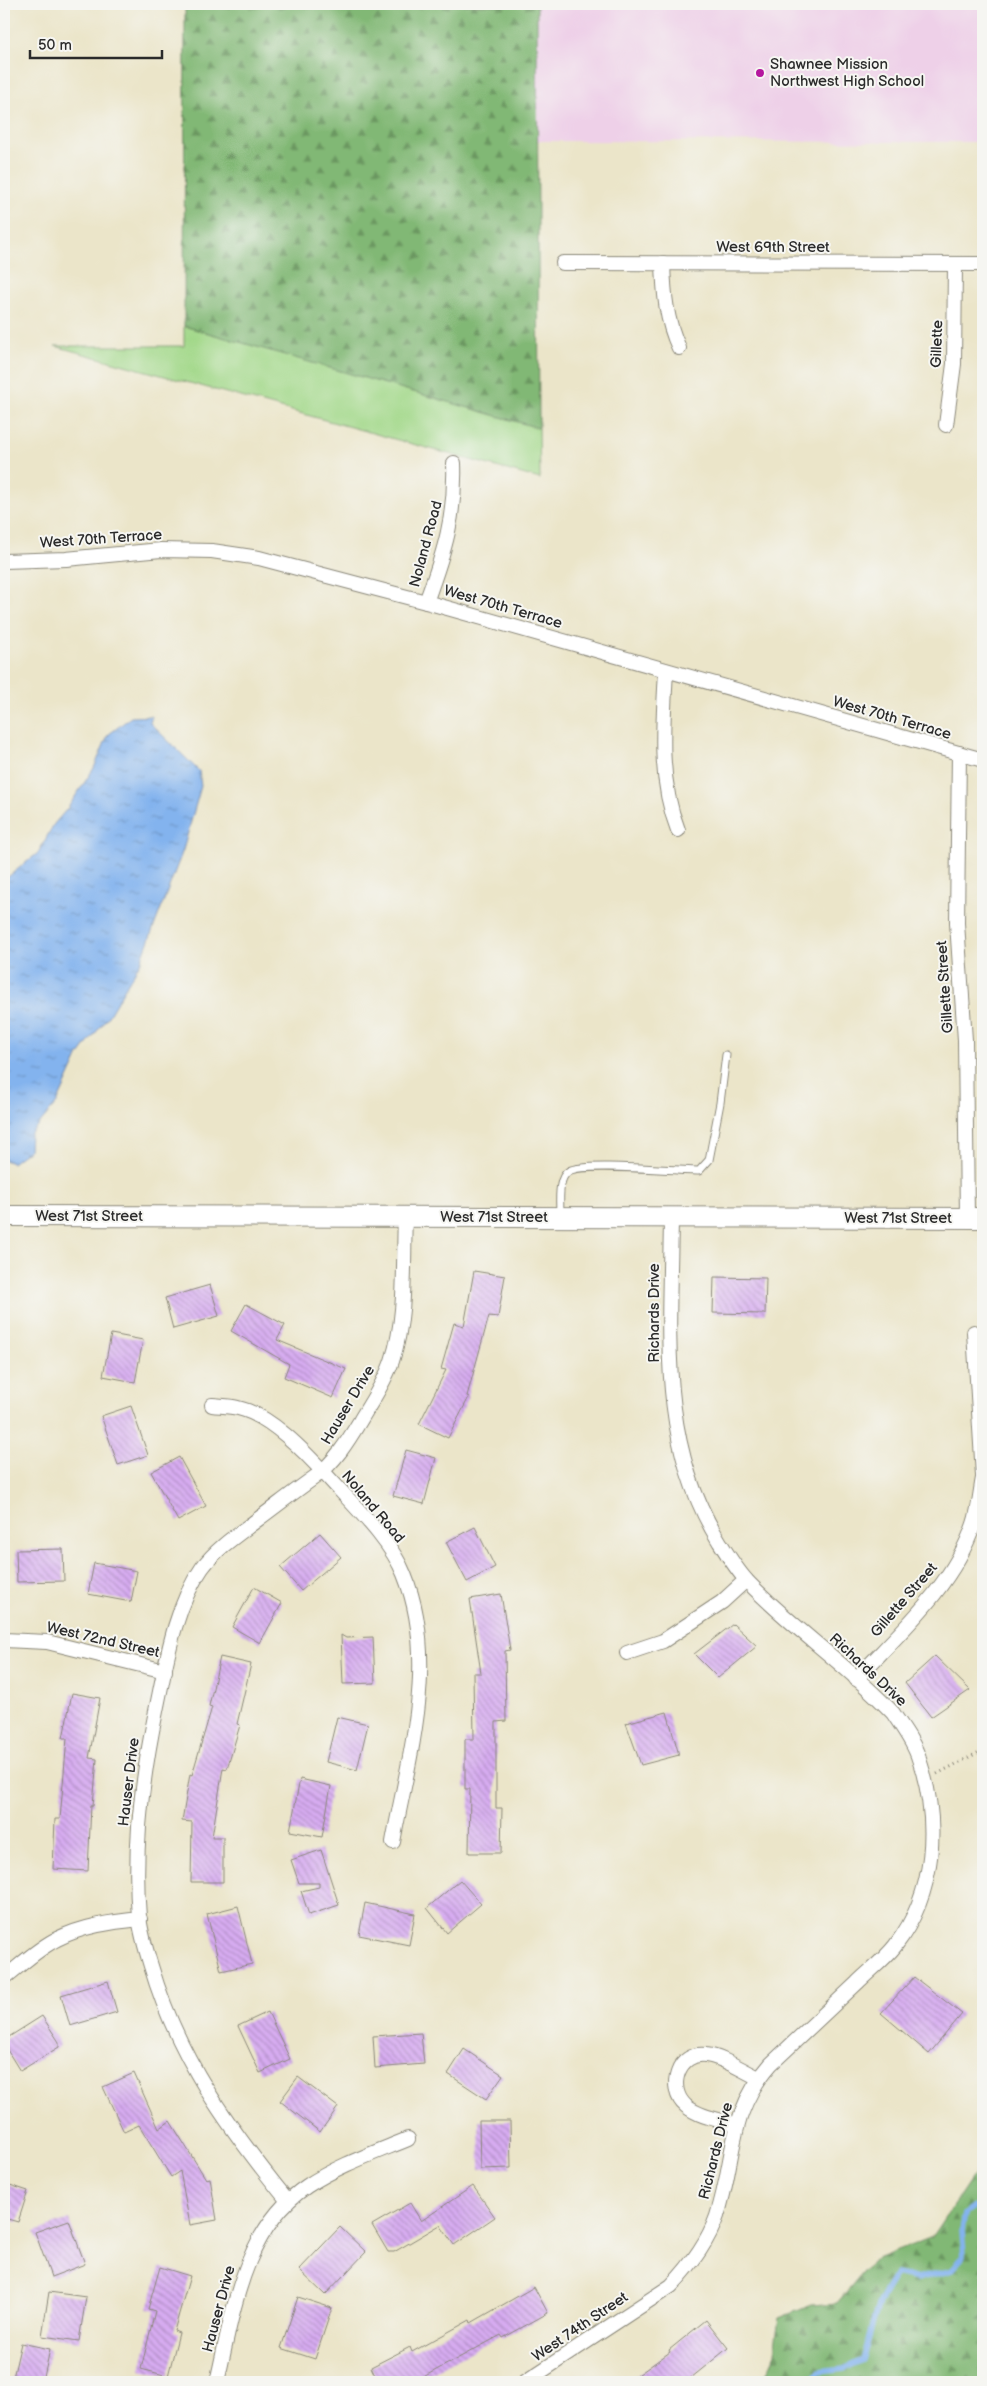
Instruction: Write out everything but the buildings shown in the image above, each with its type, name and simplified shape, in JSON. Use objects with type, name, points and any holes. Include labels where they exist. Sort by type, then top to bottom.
[{"type":"street","name":"West 69th Street","points":[[563,263],[983,264]]},
{"type":"street","points":[[663,263],[665,309],[670,328],[679,348]]},
{"type":"street","name":"Gillette","points":[[946,425],[954,364],[955,264]]},
{"type":"street","name":"Noland Road","points":[[426,602],[441,562],[452,518],[455,493],[454,464]]},
{"type":"street","name":"West 70th Terrace","points":[[4,561],[66,559],[161,550],[212,551],[259,558],[305,568],[983,760]]},
{"type":"street","points":[[666,671],[663,754],[669,807],[678,830]]},
{"type":"street","name":"Gillette Street","points":[[959,753],[957,923],[975,1218]]},
{"type":"street","name":"West 71st Street","points":[[4,1216],[975,1218]]},
{"type":"street","name":"Hauser Drive","points":[[217,2382],[236,2298],[247,2265],[262,2235],[288,2201],[227,2124],[199,2081],[162,2005],[140,1919],[138,1862],[141,1802],[165,1671],[187,1594],[212,1556],[233,1537],[322,1471],[344,1447],[375,1396],[392,1363],[399,1332],[405,1217]]},
{"type":"street","name":"Richards Drive","points":[[652,2299],[672,2286],[684,2273],[704,2244],[721,2202],[737,2125],[745,2100],[758,2078],[894,1948],[910,1924],[925,1887],[932,1847],[932,1824],[925,1779],[919,1757],[908,1735],[893,1713],[746,1580],[706,1519],[683,1460],[675,1426],[670,1383],[672,1217]]},
{"type":"street","name":"Gillette Street","points":[[856,1679],[931,1598],[957,1561],[975,1523],[983,1477],[974,1332]]},
{"type":"street","name":"Noland Road","points":[[212,1405],[239,1408],[272,1424],[322,1471],[375,1531],[404,1573],[418,1622],[421,1647],[417,1702],[393,1842]]},
{"type":"street","points":[[626,1653],[663,1640],[722,1602],[746,1580]]},
{"type":"street","name":"West 72nd Street","points":[[4,1640],[47,1642],[165,1671]]},
{"type":"street","points":[[4,1978],[42,1948],[57,1939],[103,1923],[140,1919]]},
{"type":"street","points":[[737,2125],[687,2107],[678,2094],[675,2084],[676,2075],[688,2060],[697,2054],[708,2055],[758,2078]]},
{"type":"street","points":[[288,2201],[315,2181],[353,2162],[408,2139]]},
{"type":"street","name":"West 74th Street","points":[[525,2382],[652,2299]]},
{"type":"lane","points":[[560,1217],[561,1182],[568,1171],[594,1167],[699,1170],[706,1166],[709,1160],[720,1103],[726,1055]]},
{"type":"path","points":[[925,1779],[952,1768],[983,1750]]},
{"type":"shaded area","name":"Shawnee Mission Northwest High School","points":[[537,4],[983,4],[983,142],[537,141]]},
{"type":"green space","points":[[185,4],[537,5],[539,428],[184,326]]},
{"type":"green space","points":[[184,326],[539,428],[540,479],[55,346],[184,346]]},
{"type":"green space","points":[[983,2161],[983,2382],[763,2382],[773,2359],[779,2318],[812,2305],[837,2303],[872,2261],[932,2237]]},
{"type":"water","points":[[152,716],[150,723],[199,771],[201,786],[183,850],[141,961],[109,1015],[79,1055],[57,1103],[30,1134],[29,1150],[12,1163],[4,1160],[4,880],[38,853],[54,824],[67,809],[94,768],[108,735],[131,717]]},
{"type":"waterway","points":[[806,2382],[820,2372],[844,2369],[862,2360],[879,2302],[896,2274],[917,2279],[952,2269],[964,2256],[962,2230],[965,2214],[983,2201]]},
{"type":"place","name":"Shawnee Mission Northwest High School","points":[[760,73]]}]
